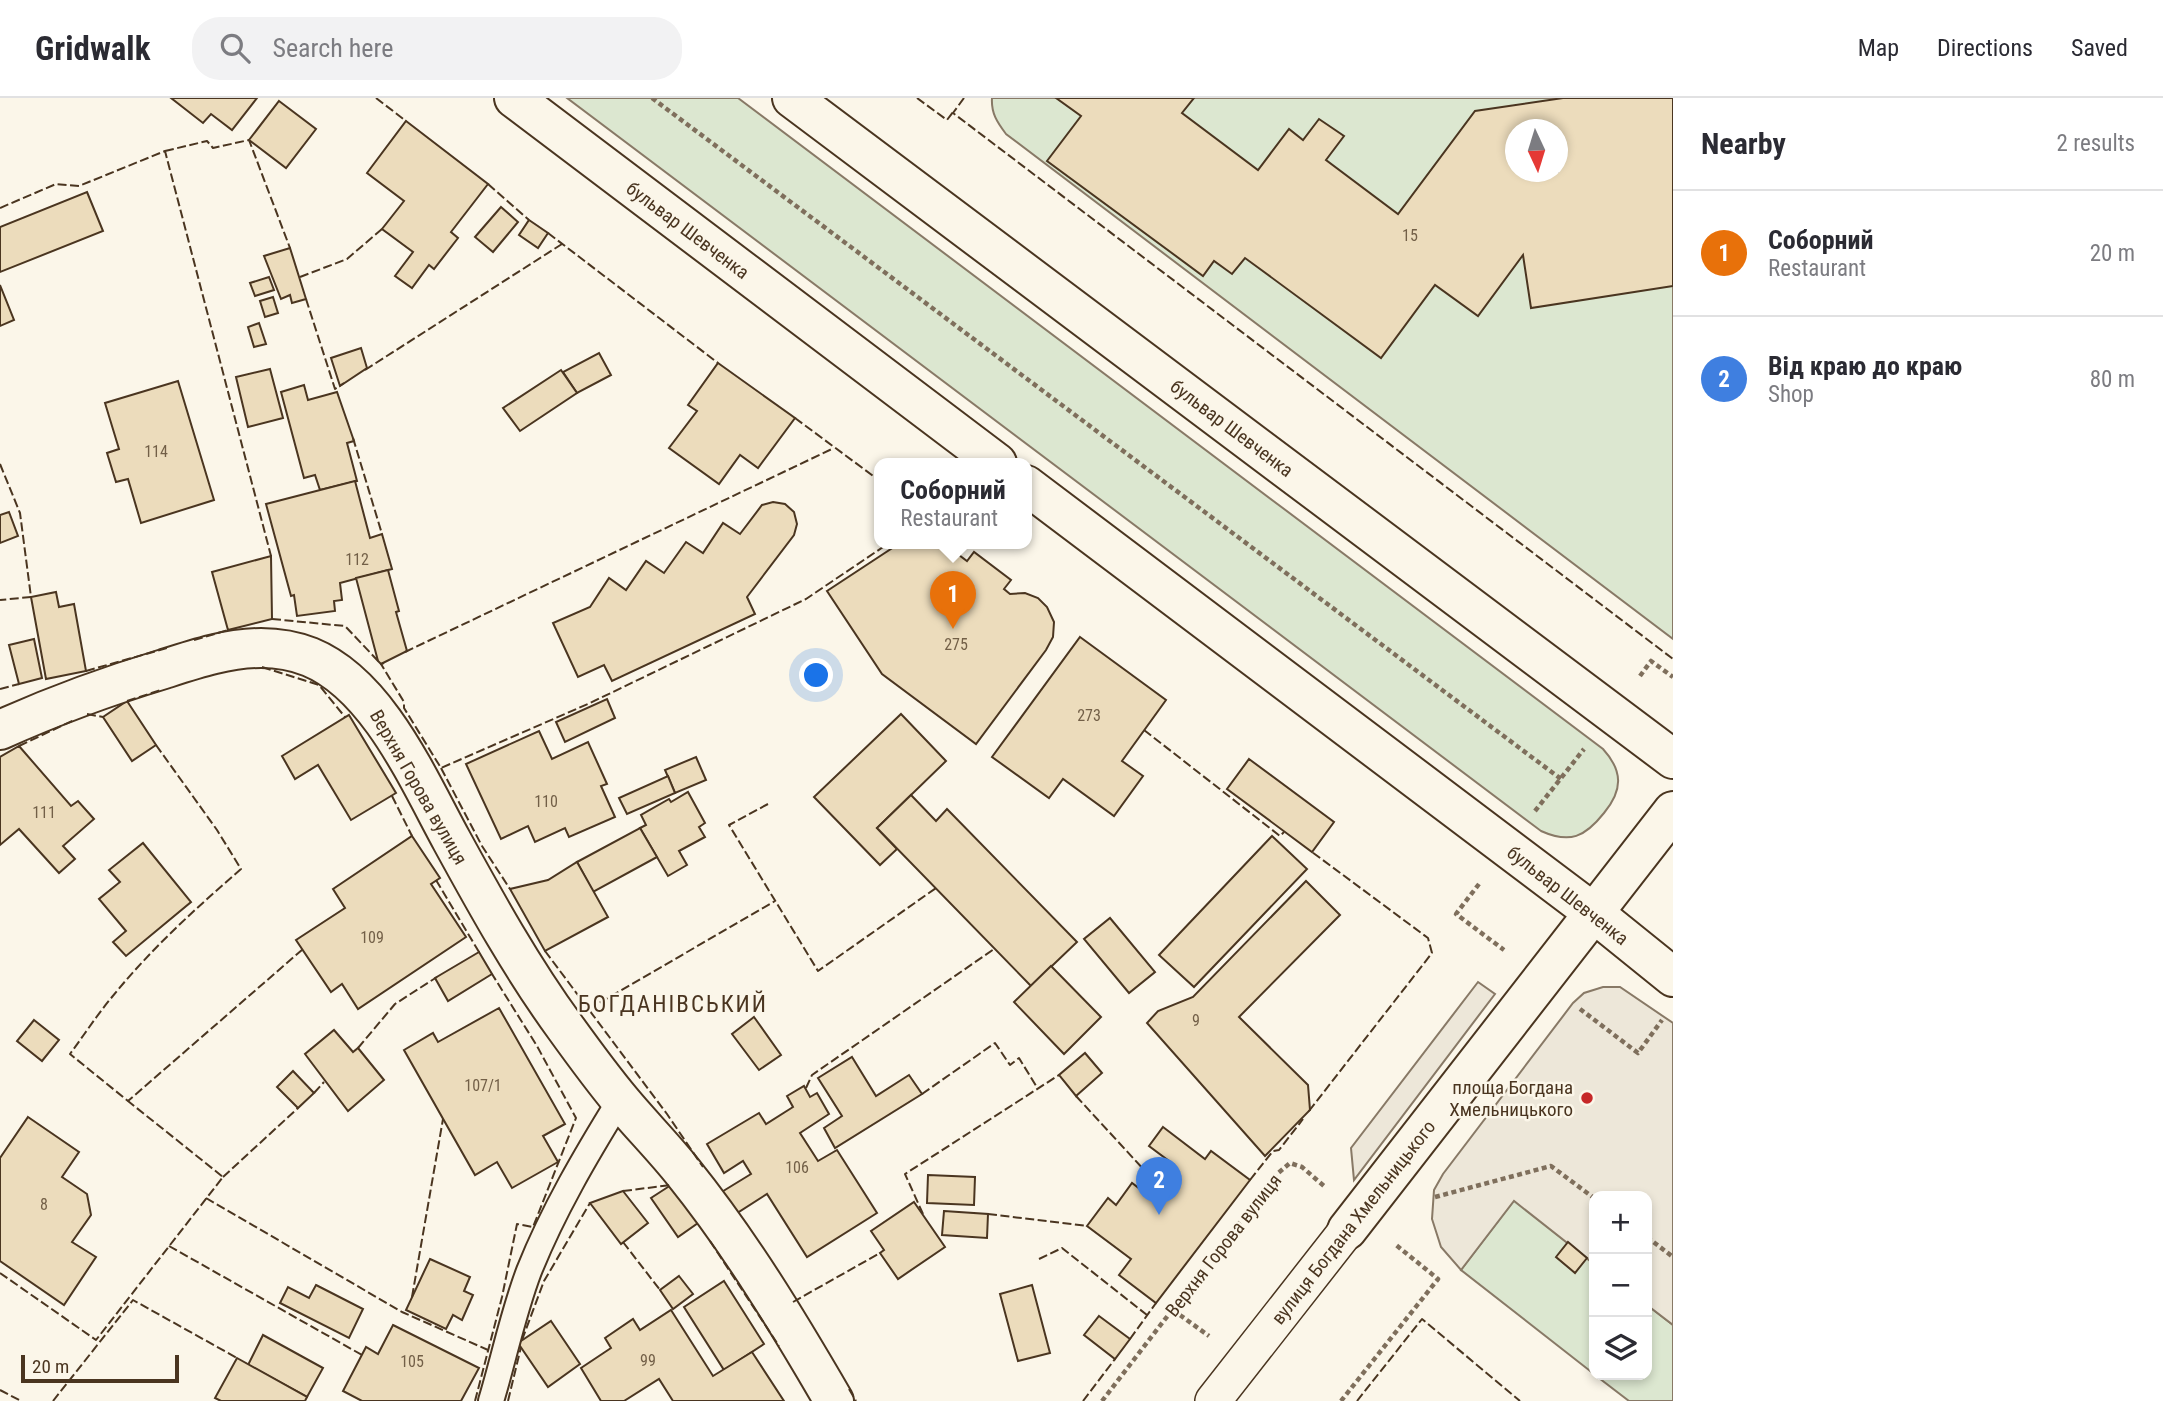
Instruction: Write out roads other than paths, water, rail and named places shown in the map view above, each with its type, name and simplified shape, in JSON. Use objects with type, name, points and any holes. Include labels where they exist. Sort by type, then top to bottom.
[{"type":"main road","name":"бульвар Шевченка","points":[[514,98],[990,458]]},
{"type":"main road","name":"бульвар Шевченка","points":[[792,98],[1673,759]]},
{"type":"main road","name":"бульвар Шевченка","points":[[1032,489],[1595,914],[1673,977]]},
{"type":"main road","name":"Верхня Горова вулиця","points":[[0,730],[30,716],[141,676],[231,651],[260,648],[283,650],[308,656],[338,672],[356,687],[387,727],[514,952],[565,1027],[620,1100],[683,1172],[737,1245],[785,1318],[834,1401]]},
{"type":"main road","name":"вулиця Богдана Хмельницького","points":[[1353,1222],[1673,811]]},
{"type":"street","name":"вулиця Богдана Хмельницького","points":[[1213,1401],[1353,1222]]},
{"type":"lane","points":[[491,1401],[515,1311],[529,1271],[566,1190],[620,1100]]},
{"type":"place","name":"Соборний","points":[[953,629]]},
{"type":"place","name":"площа Богдана Хмельницького","points":[[1587,1098]]},
{"type":"place","name":"Від краю до краю","points":[[1159,1215]]},
{"type":"district","name":"БОГДАНІВСЬКИЙ","points":[[673,1004]]}]
